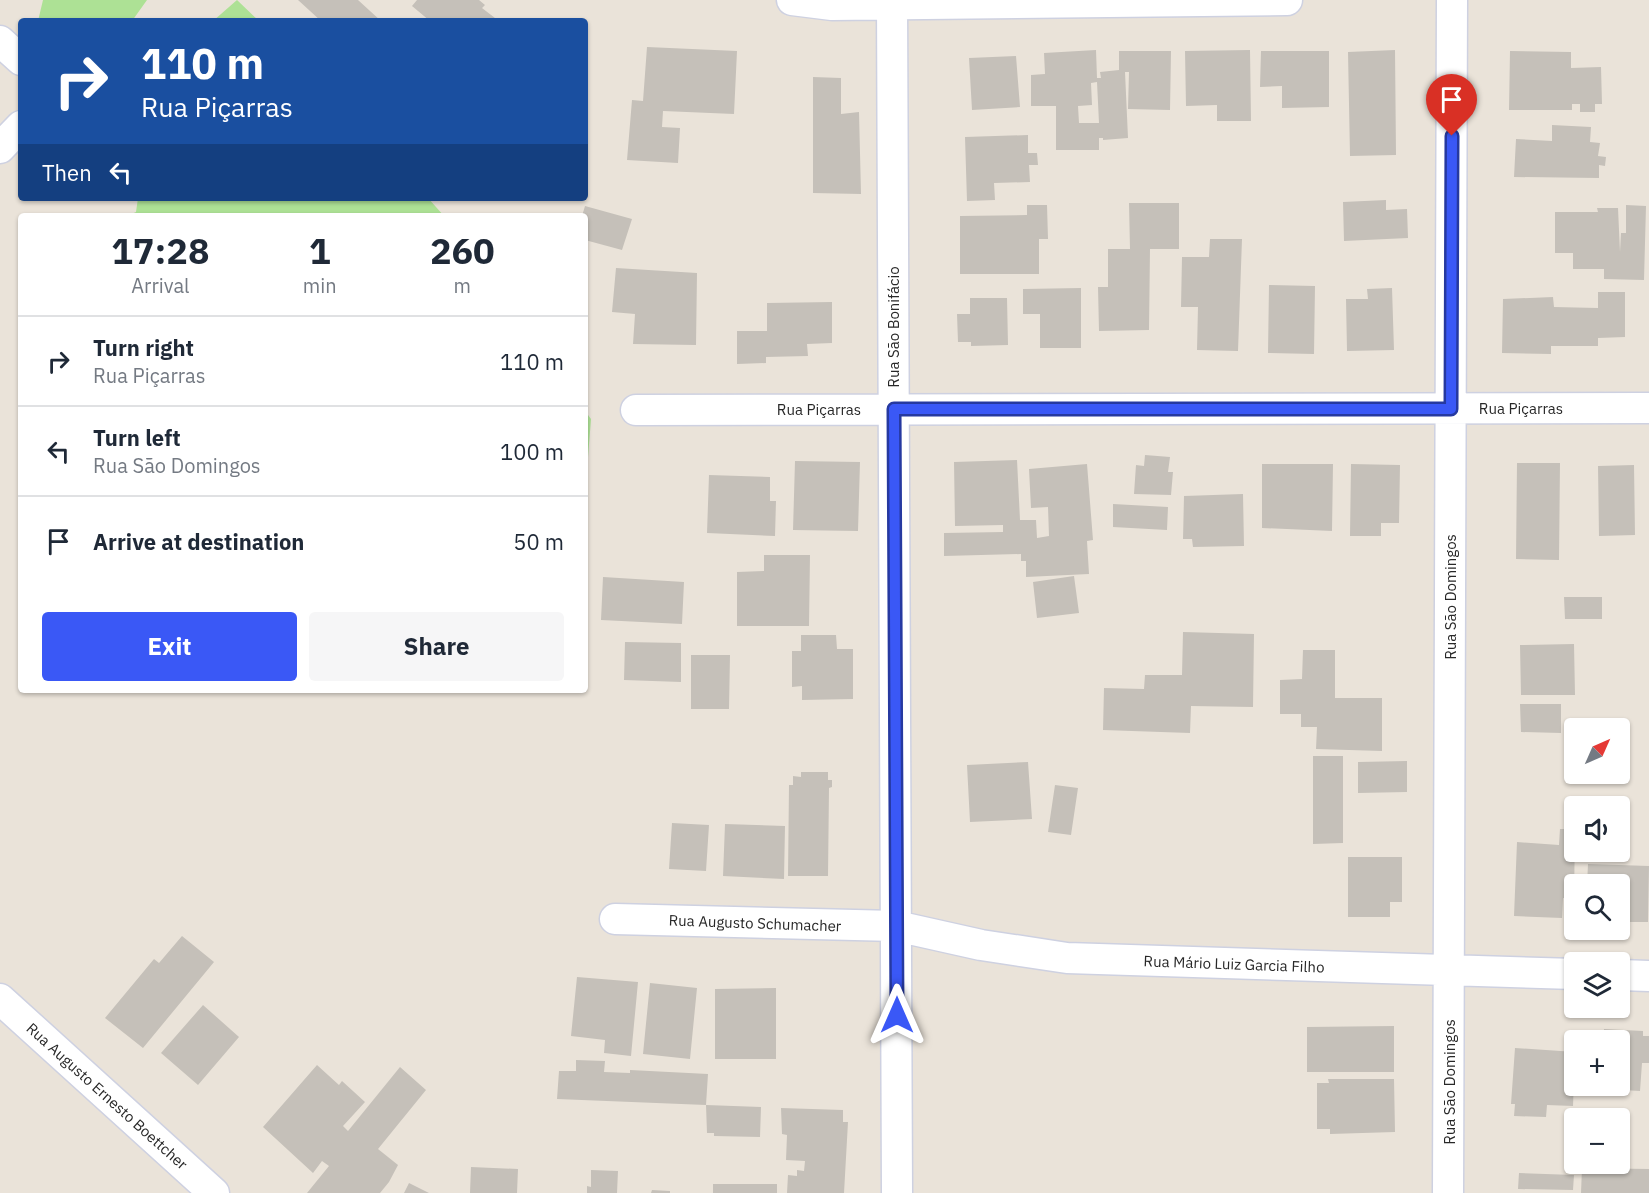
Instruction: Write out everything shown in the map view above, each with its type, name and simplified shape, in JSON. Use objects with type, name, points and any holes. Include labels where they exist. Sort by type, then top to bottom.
[{"type":"street","points":[[792,0],[832,5],[892,2],[1287,0]]},
{"type":"street","name":"Rua São Domingos","points":[[1448,1193],[1452,0]]},
{"type":"street","name":"Rua São Bonifácio","points":[[892,2],[897,1193]]},
{"type":"street","points":[[0,41],[18,57]]},
{"type":"street","points":[[0,148],[18,129]]},
{"type":"street","name":"Rua Piçarras","points":[[636,410],[1649,408]]},
{"type":"street","name":"Rua Augusto Schumacher","points":[[615,919],[896,926]]},
{"type":"street","name":"Rua Mário Luiz Garcia Filho","points":[[896,926],[981,945],[1067,958],[1564,974]]},
{"type":"street","points":[[1630,975],[1649,976]]},
{"type":"street","name":"Rua Augusto Ernesto Boettcher","points":[[0,999],[214,1193]]},
{"type":"green space","points":[[43,0],[147,0],[134,18],[39,18]]},
{"type":"green space","points":[[237,0],[256,18],[216,18]]},
{"type":"green space","points":[[138,201],[431,201],[441,213],[134,213],[136,212]]},
{"type":"green space","points":[[588,415],[591,419],[588,457]]},
{"type":"building","points":[[298,0],[358,0],[378,18],[318,18]]},
{"type":"building","points":[[417,0],[479,0],[485,5],[482,8],[495,18],[426,18],[412,6]]},
{"type":"building","points":[[647,47],[737,51],[734,114],[663,111],[662,127],[680,128],[678,163],[627,160],[632,100],[643,101]]},
{"type":"building","points":[[1096,50],[1097,78],[1101,78],[1100,72],[1119,70],[1119,51],[1171,51],[1170,110],[1128,109],[1129,72],[1125,72],[1128,138],[1103,140],[1099,138],[1099,150],[1056,150],[1056,106],[1031,106],[1031,75],[1045,74],[1044,53]],"holes":[[[1097,82],[1099,123],[1079,123],[1078,106],[1092,105],[1091,83]]]},
{"type":"building","points":[[1250,50],[1251,121],[1217,121],[1217,105],[1186,106],[1185,51]]},
{"type":"building","points":[[1395,50],[1396,155],[1350,156],[1348,52]]},
{"type":"building","points":[[1261,51],[1329,51],[1329,107],[1282,108],[1282,86],[1260,87]]},
{"type":"building","points":[[1510,51],[1571,52],[1571,68],[1601,67],[1602,104],[1595,104],[1595,112],[1580,112],[1580,104],[1572,104],[1572,110],[1509,110]]},
{"type":"building","points":[[1016,56],[1020,107],[972,110],[969,58]]},
{"type":"building","points":[[813,77],[841,78],[841,114],[859,112],[861,194],[813,193]]},
{"type":"building","points":[[1552,125],[1591,127],[1590,142],[1600,143],[1598,156],[1606,157],[1605,166],[1599,165],[1599,178],[1514,177],[1516,139],[1552,141]]},
{"type":"building","points":[[1028,135],[1028,153],[1037,153],[1038,165],[1029,165],[1030,182],[994,183],[995,200],[967,201],[965,137]]},
{"type":"building","points":[[1386,200],[1386,210],[1407,209],[1408,238],[1344,241],[1343,202]]},
{"type":"building","points":[[1129,203],[1179,203],[1179,249],[1150,249],[1149,330],[1099,331],[1098,287],[1108,287],[1108,249],[1130,249]]},
{"type":"building","points":[[1027,205],[1047,205],[1048,239],[1039,239],[1039,274],[960,274],[960,216],[1027,215]]},
{"type":"building","points":[[1626,205],[1646,206],[1644,280],[1604,279],[1604,269],[1573,269],[1573,253],[1555,253],[1555,212],[1598,212],[1597,208],[1618,208],[1620,252],[1621,233],[1626,233]]},
{"type":"building","points":[[585,206],[632,219],[622,250],[588,241],[588,213],[583,213]]},
{"type":"building","points":[[1210,239],[1242,239],[1238,351],[1197,350],[1198,307],[1181,307],[1182,257],[1209,257]]},
{"type":"building","points":[[616,268],[697,273],[696,345],[633,344],[635,314],[612,312]]},
{"type":"building","points":[[1269,285],[1315,286],[1314,354],[1268,353]]},
{"type":"building","points":[[1081,288],[1081,348],[1040,348],[1040,314],[1023,314],[1023,289]]},
{"type":"building","points":[[1392,288],[1394,350],[1347,351],[1346,299],[1368,299],[1367,289]]},
{"type":"building","points":[[1598,292],[1625,292],[1625,337],[1598,338],[1598,346],[1551,346],[1551,354],[1502,353],[1503,299],[1553,297],[1554,307],[1598,308]]},
{"type":"building","points":[[970,298],[1007,298],[1008,345],[971,346],[971,342],[958,342],[957,314],[970,314]]},
{"type":"building","points":[[832,302],[832,343],[807,344],[808,356],[766,357],[766,363],[737,364],[737,331],[767,331],[767,303]]},
{"type":"building","points":[[1145,455],[1170,457],[1168,472],[1173,472],[1171,495],[1134,494],[1136,465],[1144,466]]},
{"type":"building","points":[[1017,460],[1020,520],[1036,520],[1037,538],[1049,536],[1048,507],[1031,508],[1029,469],[1087,464],[1093,540],[1087,541],[1089,574],[1026,577],[1026,561],[1021,561],[1021,554],[944,556],[944,533],[1003,532],[1003,525],[955,526],[954,462]]},
{"type":"building","points":[[795,461],[860,462],[858,531],[793,530]]},
{"type":"building","points":[[1517,463],[1560,463],[1559,560],[1516,559]]},
{"type":"building","points":[[1262,464],[1333,464],[1332,531],[1262,528]]},
{"type":"building","points":[[1351,464],[1400,465],[1399,523],[1381,523],[1381,536],[1350,536]]},
{"type":"building","points":[[1634,465],[1635,535],[1599,536],[1598,466]]},
{"type":"building","points":[[709,475],[770,477],[770,501],[776,501],[775,536],[707,533]]},
{"type":"building","points":[[1243,494],[1244,546],[1193,547],[1192,539],[1183,539],[1184,496]]},
{"type":"building","points":[[1113,504],[1168,507],[1167,530],[1113,527]]},
{"type":"building","points":[[764,555],[810,555],[809,626],[737,626],[737,572],[764,571]]},
{"type":"building","points":[[1074,576],[1079,613],[1037,618],[1033,582]]},
{"type":"building","points":[[603,577],[684,582],[682,624],[601,620]]},
{"type":"building","points":[[1564,597],[1602,597],[1602,619],[1565,619]]},
{"type":"building","points":[[1183,632],[1254,634],[1253,707],[1191,706],[1190,733],[1103,730],[1104,688],[1144,689],[1145,675],[1182,675]]},
{"type":"building","points":[[801,635],[836,635],[837,649],[853,649],[853,699],[802,700],[802,686],[792,687],[792,651],[801,651]]},
{"type":"building","points":[[625,642],[681,643],[681,682],[624,680]]},
{"type":"building","points":[[1574,644],[1575,695],[1521,695],[1520,645]]},
{"type":"building","points":[[1303,650],[1335,650],[1335,698],[1382,698],[1382,751],[1316,749],[1317,727],[1301,727],[1301,714],[1280,714],[1280,680],[1302,679]]},
{"type":"building","points":[[691,655],[730,655],[729,709],[691,709]]},
{"type":"building","points":[[1520,704],[1561,704],[1561,733],[1521,732]]},
{"type":"building","points":[[1313,756],[1343,756],[1343,843],[1313,844]]},
{"type":"building","points":[[1407,761],[1407,792],[1358,793],[1358,762]]},
{"type":"building","points":[[1028,762],[1032,819],[970,822],[967,765]]},
{"type":"building","points":[[801,772],[828,772],[828,780],[832,780],[832,787],[829,788],[828,876],[788,876],[789,785],[793,785],[793,776],[801,777]]},
{"type":"building","points":[[1055,785],[1078,788],[1071,835],[1048,832]]},
{"type":"building","points":[[672,823],[709,825],[706,871],[669,869]]},
{"type":"building","points":[[725,824],[785,826],[784,879],[723,876]]},
{"type":"building","points":[[1560,829],[1564,829],[1564,862],[1575,862],[1574,874],[1564,874],[1562,918],[1514,916],[1517,842],[1559,845]]},
{"type":"building","points":[[1348,857],[1402,857],[1402,902],[1390,902],[1390,917],[1348,917]]},
{"type":"building","points":[[1588,864],[1649,866],[1648,922],[1630,922],[1630,874],[1588,874]]},
{"type":"building","points":[[182,936],[214,962],[143,1048],[105,1018],[154,959],[159,963]]},
{"type":"building","points":[[577,977],[638,982],[631,1056],[604,1053],[605,1040],[571,1036]]},
{"type":"building","points":[[650,983],[697,988],[690,1059],[643,1054]]},
{"type":"building","points":[[776,988],[776,1059],[715,1059],[715,989]]},
{"type":"building","points":[[203,1005],[239,1037],[198,1085],[161,1053]]},
{"type":"building","points":[[1394,1026],[1394,1072],[1307,1072],[1307,1027]]},
{"type":"building","points":[[1630,1030],[1643,1031],[1643,1036],[1649,1036],[1649,1063],[1642,1063],[1640,1091],[1630,1090]]},
{"type":"building","points":[[1515,1048],[1564,1051],[1564,1096],[1573,1096],[1573,1106],[1547,1105],[1546,1117],[1514,1116],[1515,1104],[1511,1104]]},
{"type":"building","points":[[576,1060],[605,1061],[604,1072],[630,1073],[630,1070],[708,1074],[706,1105],[557,1099],[559,1071],[576,1071]]},
{"type":"building","points":[[317,1065],[339,1085],[342,1081],[365,1102],[343,1126],[348,1131],[400,1067],[426,1090],[378,1149],[398,1165],[380,1193],[307,1193],[329,1166],[322,1161],[313,1173],[263,1127]]},
{"type":"building","points":[[1328,1079],[1394,1079],[1395,1132],[1330,1134],[1330,1129],[1317,1129],[1317,1083],[1329,1083]]},
{"type":"building","points":[[706,1105],[761,1107],[760,1137],[714,1136],[714,1133],[707,1133]]},
{"type":"building","points":[[781,1108],[843,1110],[843,1122],[848,1122],[844,1193],[787,1193],[788,1175],[797,1176],[797,1170],[804,1171],[805,1161],[786,1160],[787,1135],[782,1134]]},
{"type":"building","points":[[471,1167],[518,1169],[517,1193],[470,1193]]},
{"type":"building","points":[[1630,1169],[1649,1169],[1649,1193],[1581,1193],[1582,1174],[1630,1174]]},
{"type":"building","points":[[591,1170],[618,1171],[617,1193],[587,1193],[587,1186],[591,1187]]},
{"type":"building","points":[[1519,1173],[1574,1175],[1573,1190],[1518,1189]]},
{"type":"building","points":[[409,1183],[429,1193],[404,1193]]},
{"type":"building","points":[[713,1184],[777,1184],[777,1193],[713,1193]]},
{"type":"building","points":[[652,1190],[670,1191],[670,1193],[651,1193]]},
{"type":"route","points":[[897,1015],[894,409],[1451,409],[1452,136]]}]
